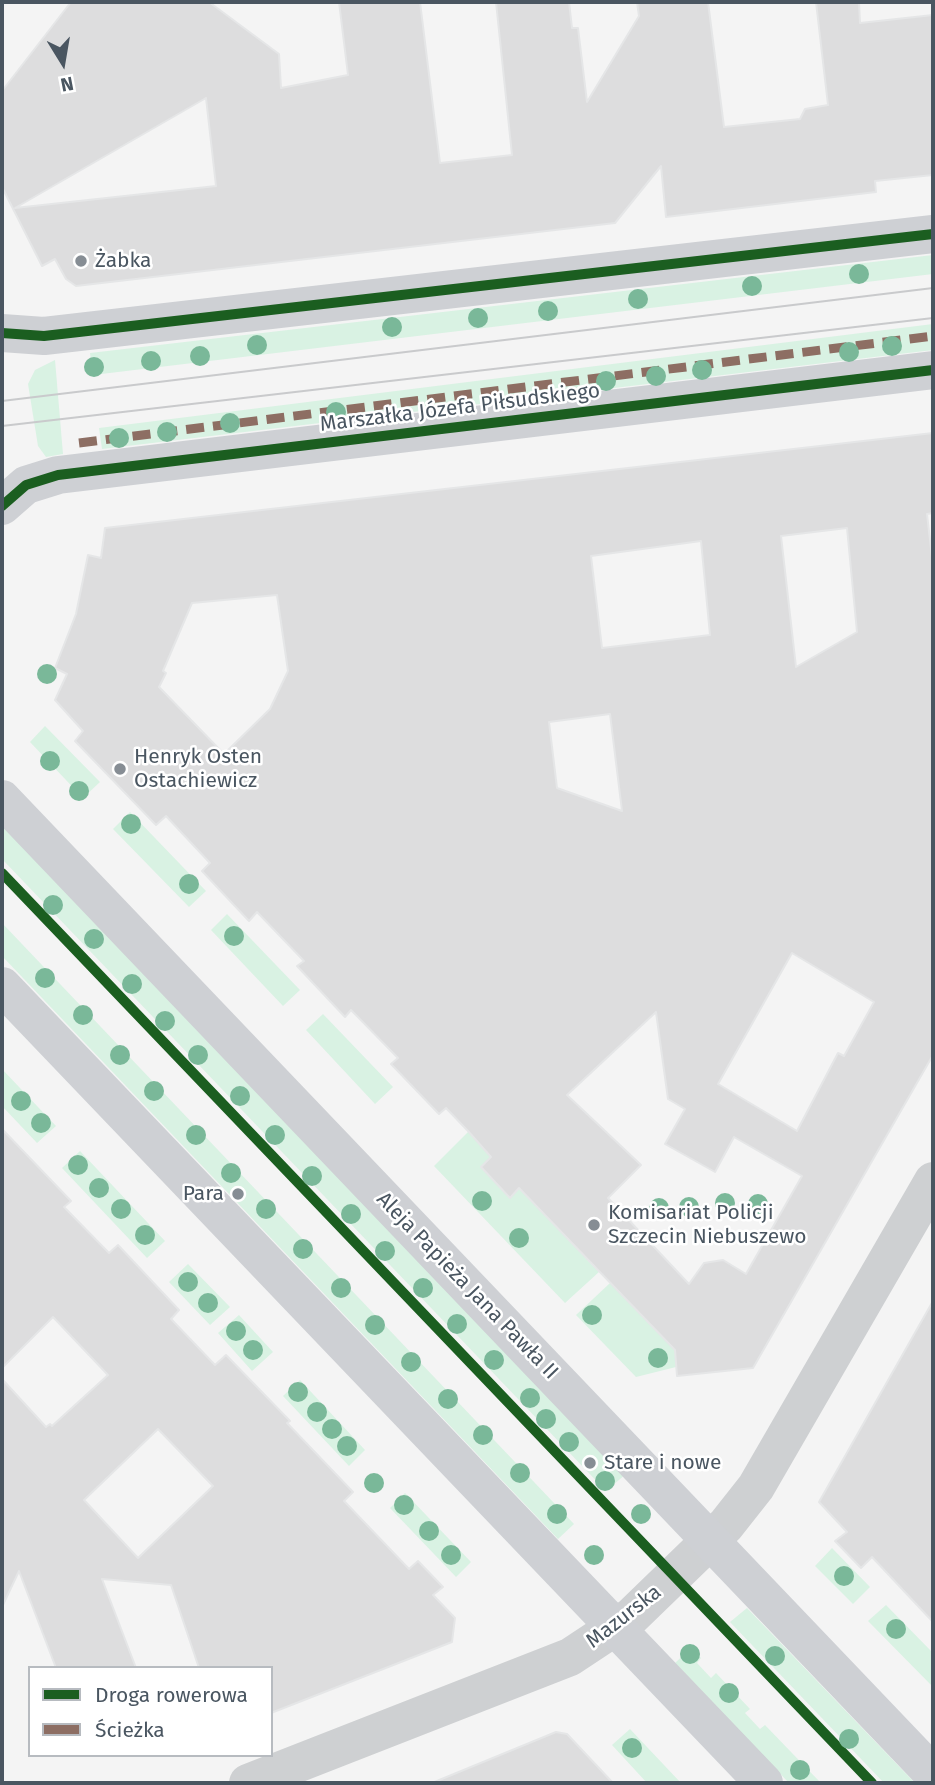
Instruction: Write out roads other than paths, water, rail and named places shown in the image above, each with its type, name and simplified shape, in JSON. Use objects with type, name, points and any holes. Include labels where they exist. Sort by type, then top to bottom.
[{"type":"street","points":[[2,333],[44,336],[933,233]]},
{"type":"street","name":"Marszałka Józefa Piłsudskiego","points":[[2,506],[26,485],[58,475],[933,370]]},
{"type":"street","name":"Aleja Papieża Jana Pawła II","points":[[2,799],[933,1774]]},
{"type":"street","points":[[2,986],[764,1783]]},
{"type":"street","name":"Mazurska","points":[[248,1783],[555,1664],[615,1628],[737,1513],[764,1474],[933,1181]]},
{"type":"tram line","points":[[2,401],[933,288]]},
{"type":"tram line","points":[[2,426],[933,318]]},
{"type":"place","name":"Żabka","points":[[81,261]]},
{"type":"place","name":"Henryk Osten Ostachiewicz","points":[[120,769]]},
{"type":"place","name":"Para","points":[[238,1194]]},
{"type":"place","name":"Komisariat Policji Szczecin Niebuszewo","points":[[594,1225]]},
{"type":"place","name":"Stare i nowe","points":[[590,1463]]}]
